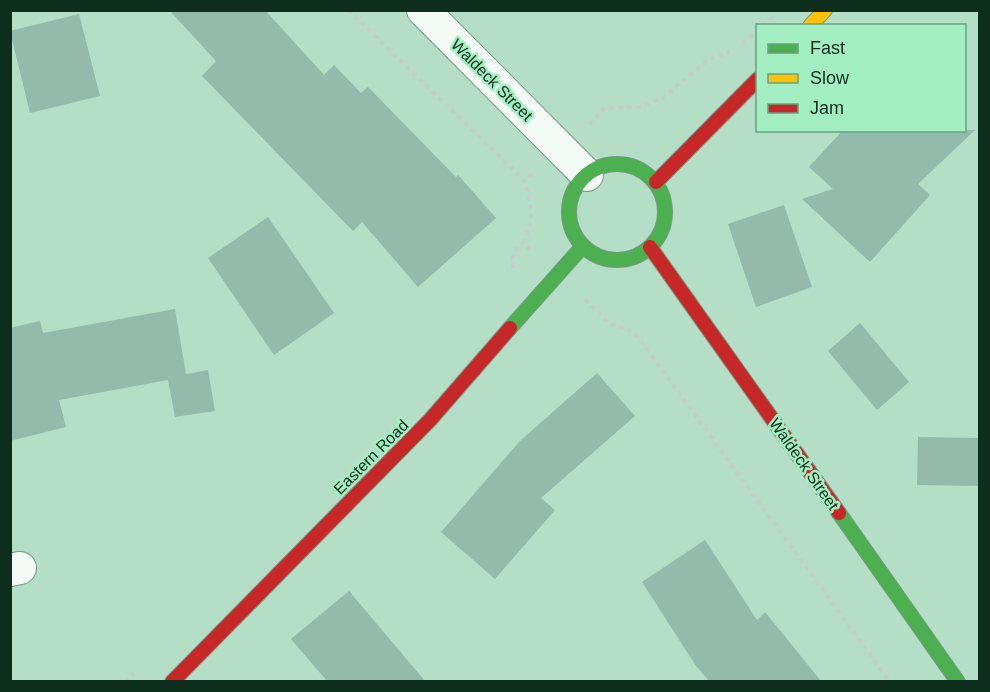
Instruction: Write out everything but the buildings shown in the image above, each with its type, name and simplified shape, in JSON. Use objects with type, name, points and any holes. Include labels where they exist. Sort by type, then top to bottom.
[{"type":"street","name":"Waldeck Street","points":[[423,10],[587,175]]},
{"type":"street","points":[[812,24],[825,10]]},
{"type":"street","points":[[656,182],[756,81]]},
{"type":"street","points":[[623,164],[644,172],[656,182],[663,195],[666,208],[664,223],[650,247],[638,255],[624,259],[609,259],[583,246],[574,233],[570,218],[570,201],[576,187],[587,175],[600,167],[623,164]]},
{"type":"street","name":"Eastern Road","points":[[188,676],[430,420],[583,246]]},
{"type":"street","name":"Waldeck Street","points":[[650,247],[958,681]]},
{"type":"path","points":[[348,10],[524,180],[530,200],[532,222],[523,242],[531,250]]},
{"type":"path","points":[[741,44],[756,32]]},
{"type":"path","points":[[593,120],[605,108],[639,107],[663,98],[709,59],[733,51]]},
{"type":"path","points":[[524,180],[539,168]]},
{"type":"path","points":[[589,302],[609,324],[629,329],[637,336],[890,681]]},
{"type":"traffic: fast","points":[[617,164],[635,168],[651,178],[661,194],[665,212],[661,230],[651,246],[635,256],[617,260],[599,256],[583,246],[573,230],[569,212],[573,194],[583,178],[599,168],[617,164]]},
{"type":"traffic: fast","points":[[510,328],[583,246]]},
{"type":"traffic: fast","points":[[839,513],[958,682]]},
{"type":"traffic: slow","points":[[812,24],[825,10]]},
{"type":"traffic: jam","points":[[656,182],[756,81]]},
{"type":"traffic: jam","points":[[650,247],[839,513]]},
{"type":"traffic: jam","points":[[172,682],[430,420],[510,328]]}]
